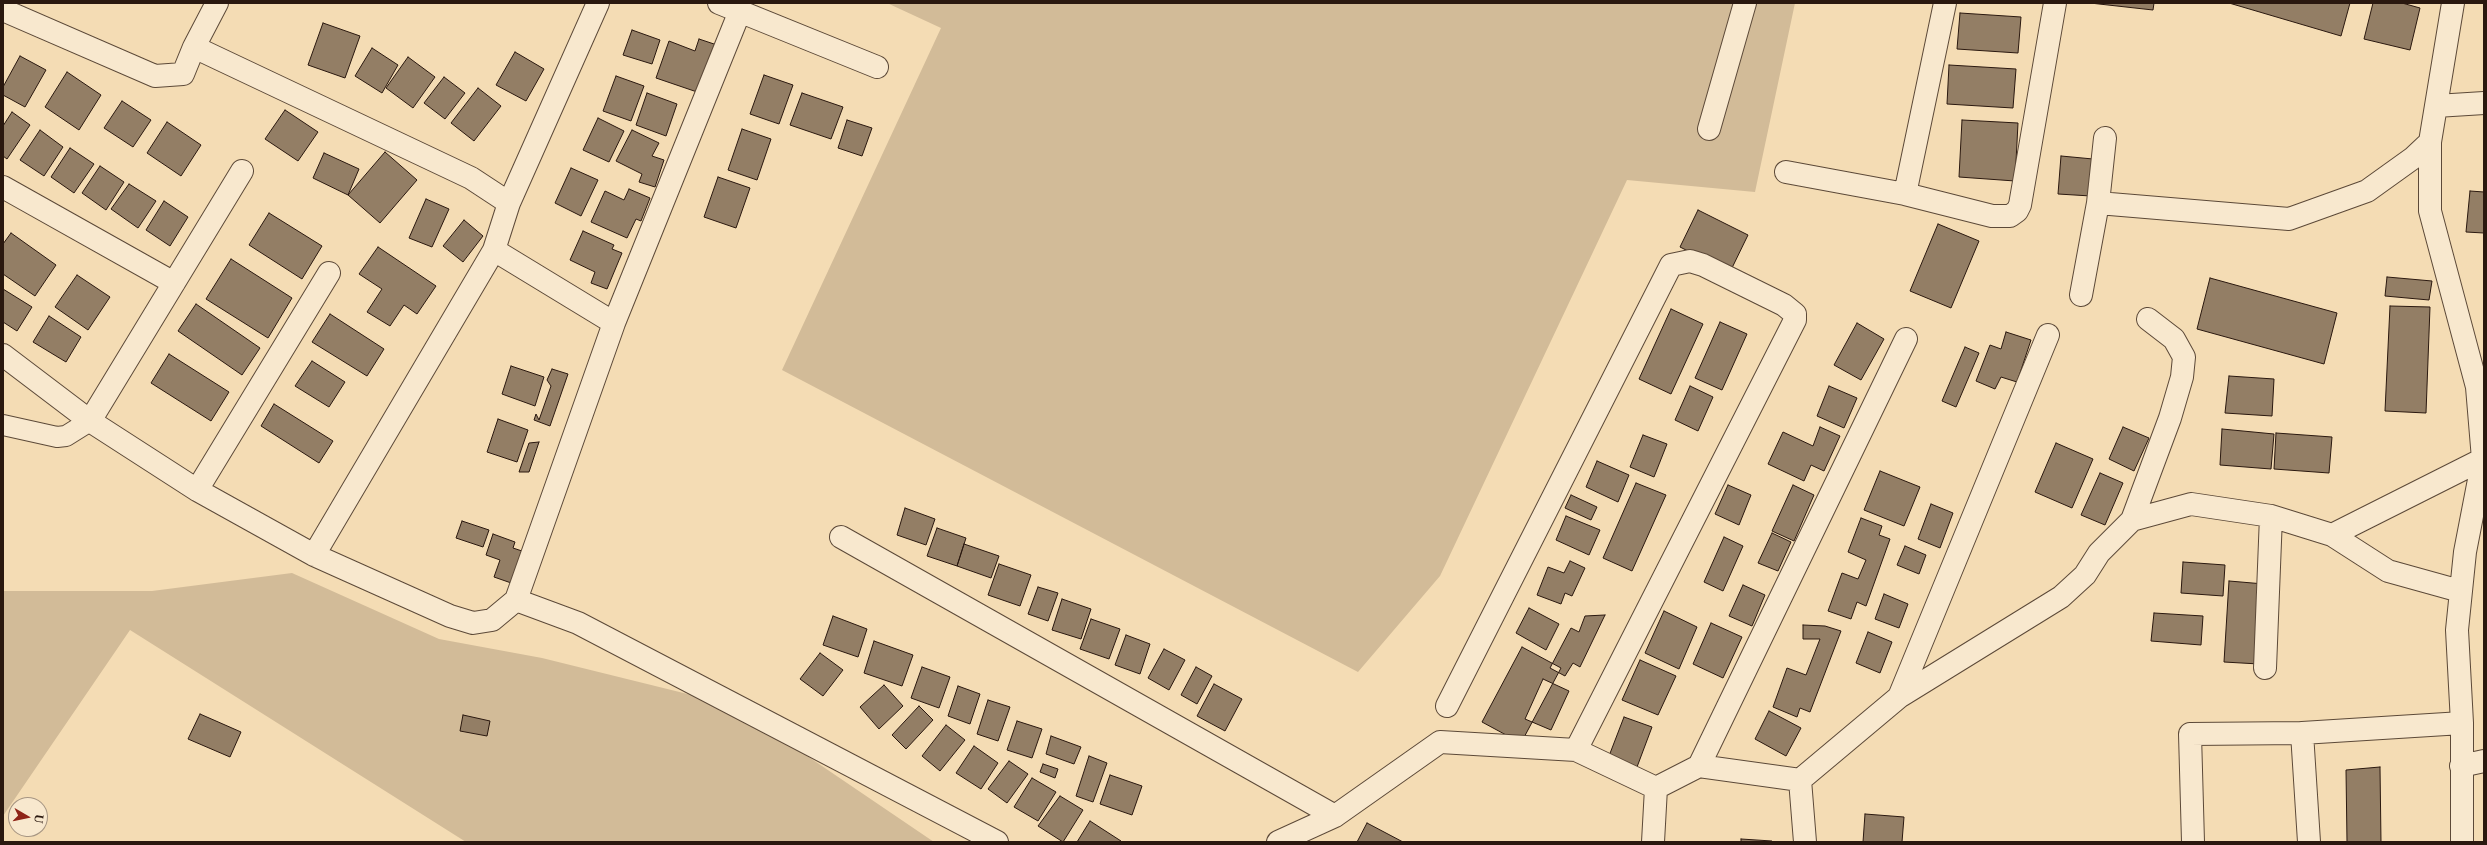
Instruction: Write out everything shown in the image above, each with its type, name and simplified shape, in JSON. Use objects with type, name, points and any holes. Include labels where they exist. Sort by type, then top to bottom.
[{"type":"street","points":[[3,10],[155,76],[182,74],[217,3]]},
{"type":"street","points":[[314,555],[494,250],[509,203],[598,3]]},
{"type":"street","points":[[720,3],[877,67]]},
{"type":"street","points":[[1709,129],[1745,3]]},
{"type":"street","points":[[1905,194],[1945,3]]},
{"type":"street","points":[[1786,172],[1905,194],[2002,217],[2010,216],[2017,212],[2024,187],[2055,3]]},
{"type":"street","points":[[2453,3],[2430,142],[2430,211],[2477,386],[2483,458],[2479,510],[2460,591],[2458,659],[2462,723],[2462,842]]},
{"type":"street","points":[[3,355],[90,421],[197,490],[314,555],[450,616],[473,623],[492,620],[516,600],[614,323],[740,11]]},
{"type":"street","points":[[194,47],[471,178],[509,203]]},
{"type":"street","points":[[2436,106],[2484,103]]},
{"type":"street","points":[[2081,295],[2098,203],[2105,138]]},
{"type":"street","points":[[2098,203],[2289,219],[2368,191],[2413,158],[2430,142]]},
{"type":"street","points":[[90,421],[242,170]]},
{"type":"street","points":[[3,187],[174,283]]},
{"type":"street","points":[[494,250],[614,323]]},
{"type":"street","points":[[1447,706],[1671,265],[1690,261],[1703,264],[1784,304],[1795,314],[1795,320],[1576,750]]},
{"type":"street","points":[[197,490],[330,273]]},
{"type":"street","points":[[1656,788],[1699,766],[1800,780],[1899,697],[2061,597],[2085,575],[2099,553],[2132,520],[2170,418],[2182,377],[2184,357],[2174,339],[2148,319]]},
{"type":"street","points":[[1899,697],[2048,335]]},
{"type":"street","points":[[1699,766],[1906,339]]},
{"type":"street","points":[[2332,535],[2483,458]]},
{"type":"street","points":[[2132,520],[2191,504],[2271,516],[2332,535],[2388,571],[2460,591]]},
{"type":"street","points":[[2265,668],[2271,516]]},
{"type":"street","points":[[841,537],[1335,816]]},
{"type":"street","points":[[516,600],[578,623],[997,842]]},
{"type":"street","points":[[2193,842],[2190,734],[2302,733],[2462,723]]},
{"type":"street","points":[[2302,733],[2309,842]]},
{"type":"street","points":[[1278,842],[1335,816],[1440,742],[1576,750],[1656,788]]},
{"type":"street","points":[[2461,766],[2484,761]]},
{"type":"street","points":[[1800,780],[1805,842]]},
{"type":"street","points":[[1653,842],[1656,788]]},
{"type":"lane","points":[[3,425],[57,437],[66,436],[90,421]]},
{"type":"shaded area","points":[[887,3],[1795,3],[1755,192],[1627,180],[1440,576],[1358,672],[782,370],[941,28]]},
{"type":"shaded area","points":[[292,573],[439,639],[542,658],[732,705],[934,842],[466,842],[130,630],[16,797],[8,797],[8,809],[3,816],[3,591],[152,591]]},
{"type":"building","points":[[2090,3],[2154,3],[2153,10]]},
{"type":"building","points":[[2229,3],[2350,3],[2341,36]]},
{"type":"building","points":[[2373,3],[2402,3],[2420,8],[2410,50],[2364,39]]},
{"type":"building","points":[[1960,13],[2021,17],[2018,53],[1957,49]]},
{"type":"building","points":[[323,23],[360,36],[345,78],[308,65]]},
{"type":"building","points":[[632,30],[660,40],[652,64],[623,55]]},
{"type":"building","points":[[699,39],[720,46],[703,94],[656,78],[669,41],[695,51]]},
{"type":"building","points":[[372,48],[398,65],[382,93],[355,76]]},
{"type":"building","points":[[515,52],[544,69],[526,101],[496,85]]},
{"type":"building","points":[[20,56],[46,70],[25,107],[3,95],[3,87]]},
{"type":"building","points":[[408,57],[435,77],[413,108],[386,88]]},
{"type":"building","points":[[1949,65],[2016,69],[2013,108],[1947,104]]},
{"type":"building","points":[[67,72],[101,95],[79,130],[45,107]]},
{"type":"building","points":[[764,75],[793,85],[779,124],[750,114]]},
{"type":"building","points":[[616,76],[644,86],[631,121],[603,111]]},
{"type":"building","points":[[444,77],[465,93],[445,119],[424,103]]},
{"type":"building","points":[[478,88],[501,106],[474,141],[451,123]]},
{"type":"building","points":[[647,93],[677,104],[666,136],[636,125]]},
{"type":"building","points":[[802,93],[843,107],[831,139],[790,125]]},
{"type":"building","points":[[122,101],[151,120],[133,147],[104,128]]},
{"type":"building","points":[[285,110],[318,132],[298,161],[265,139]]},
{"type":"building","points":[[12,112],[30,125],[7,159],[3,156],[3,126]]},
{"type":"building","points":[[598,118],[624,131],[609,162],[583,150]]},
{"type":"building","points":[[847,120],[872,128],[862,156],[838,148]]},
{"type":"building","points":[[1962,120],[2018,123],[2015,181],[1959,177]]},
{"type":"building","points":[[167,122],[201,145],[181,176],[147,153]]},
{"type":"building","points":[[742,129],[771,139],[757,180],[728,170]]},
{"type":"building","points":[[40,130],[63,147],[44,176],[20,160]]},
{"type":"building","points":[[632,130],[659,143],[652,156],[664,160],[655,187],[639,182],[642,174],[616,161]]},
{"type":"building","points":[[70,148],[94,164],[74,193],[51,177]]},
{"type":"building","points":[[385,152],[417,180],[380,223],[348,195]]},
{"type":"building","points":[[324,153],[359,169],[348,195],[313,178]]},
{"type":"building","points":[[2061,156],[2093,159],[2091,196],[2058,194]]},
{"type":"building","points":[[100,166],[124,182],[106,210],[82,193]]},
{"type":"building","points":[[571,168],[598,180],[581,216],[555,203]]},
{"type":"building","points":[[718,177],[750,188],[736,228],[704,217]]},
{"type":"building","points":[[129,184],[156,201],[138,228],[111,209]]},
{"type":"building","points":[[629,189],[650,198],[641,221],[636,219],[627,238],[591,222],[605,191],[624,200]]},
{"type":"building","points":[[2470,191],[2484,192],[2484,233],[2466,232]]},
{"type":"building","points":[[426,199],[449,209],[432,247],[409,238]]},
{"type":"building","points":[[164,201],[188,217],[170,246],[146,230]]},
{"type":"building","points":[[1698,210],[1748,235],[1730,272],[1680,247]]},
{"type":"building","points":[[269,213],[322,246],[302,279],[249,245]]},
{"type":"building","points":[[464,220],[483,236],[463,262],[443,246]]},
{"type":"building","points":[[1938,224],[1979,241],[1951,308],[1910,291]]},
{"type":"building","points":[[583,231],[614,245],[612,249],[622,253],[607,289],[591,283],[595,272],[570,260]]},
{"type":"building","points":[[11,233],[56,265],[35,296],[3,274],[3,244]]},
{"type":"building","points":[[378,247],[436,286],[417,314],[404,305],[390,326],[367,312],[382,289],[359,274]]},
{"type":"building","points":[[231,259],[292,298],[268,338],[206,299]]},
{"type":"building","points":[[77,275],[110,297],[88,330],[55,307]]},
{"type":"building","points":[[2387,277],[2432,281],[2429,300],[2385,296]]},
{"type":"building","points":[[2210,278],[2337,313],[2324,364],[2197,329]]},
{"type":"building","points":[[3,289],[32,307],[17,331],[3,322]]},
{"type":"building","points":[[196,304],[260,348],[242,375],[178,331]]},
{"type":"building","points":[[2390,306],[2430,307],[2426,413],[2385,411]]},
{"type":"building","points":[[1671,309],[1703,324],[1671,394],[1639,379]]},
{"type":"building","points":[[330,314],[384,349],[367,376],[312,342]]},
{"type":"building","points":[[49,316],[81,337],[66,362],[33,342]]},
{"type":"building","points":[[1720,322],[1747,334],[1722,390],[1695,378]]},
{"type":"building","points":[[1857,323],[1884,339],[1861,380],[1834,365]]},
{"type":"building","points":[[2006,332],[2031,340],[2017,382],[2001,377],[1995,389],[1976,381],[1990,345],[2001,349]]},
{"type":"building","points":[[1965,347],[1979,353],[1956,407],[1942,401]]},
{"type":"building","points":[[169,354],[229,392],[211,421],[151,383]]},
{"type":"building","points":[[312,361],[345,382],[329,407],[295,386]]},
{"type":"building","points":[[511,366],[544,377],[535,406],[502,394]]},
{"type":"building","points":[[552,369],[568,374],[550,426],[534,420],[536,414],[539,420],[551,386],[547,380]]},
{"type":"building","points":[[2229,376],[2274,379],[2272,416],[2225,413]]},
{"type":"building","points":[[1690,386],[1713,397],[1698,431],[1675,420]]},
{"type":"building","points":[[1829,386],[1857,398],[1844,428],[1817,416]]},
{"type":"building","points":[[274,404],[333,441],[319,463],[261,426]]},
{"type":"building","points":[[498,419],[528,430],[517,462],[487,452]]},
{"type":"building","points":[[1820,427],[1840,436],[1824,471],[1811,465],[1804,481],[1768,464],[1783,432],[1813,446]]},
{"type":"building","points":[[2123,427],[2149,438],[2134,471],[2109,459]]},
{"type":"building","points":[[2222,429],[2274,434],[2271,469],[2220,465]]},
{"type":"building","points":[[2276,433],[2332,437],[2329,473],[2274,469]]},
{"type":"building","points":[[1643,435],[1667,444],[1654,477],[1630,467]]},
{"type":"building","points":[[539,442],[529,472],[519,472],[529,443]]},
{"type":"building","points":[[2056,443],[2093,459],[2072,508],[2035,492]]},
{"type":"building","points":[[1597,461],[1629,475],[1618,502],[1586,487]]},
{"type":"building","points":[[1880,471],[1920,487],[1904,526],[1864,510]]},
{"type":"building","points":[[2100,473],[2123,483],[2105,525],[2081,515]]},
{"type":"building","points":[[1636,483],[1666,495],[1632,571],[1603,558]]},
{"type":"building","points":[[1728,485],[1751,495],[1739,525],[1715,514]]},
{"type":"building","points":[[1793,485],[1814,495],[1794,541],[1772,531]]},
{"type":"building","points":[[1571,495],[1597,507],[1591,520],[1565,508]]},
{"type":"building","points":[[1931,504],[1953,513],[1940,548],[1918,539]]},
{"type":"building","points":[[905,508],[935,519],[926,545],[897,535]]},
{"type":"building","points":[[1566,516],[1600,530],[1589,555],[1556,540]]},
{"type":"building","points":[[1861,518],[1882,526],[1879,535],[1890,539],[1866,606],[1857,602],[1851,619],[1828,611],[1842,573],[1858,579],[1866,560],[1848,552]]},
{"type":"building","points":[[462,521],[489,530],[483,547],[456,538]]},
{"type":"building","points":[[937,528],[966,538],[957,566],[927,556]]},
{"type":"building","points":[[1772,533],[1791,542],[1778,571],[1758,563]]},
{"type":"building","points":[[493,534],[515,542],[513,548],[528,553],[517,585],[494,577],[500,560],[486,555]]},
{"type":"building","points":[[1724,537],[1743,546],[1723,591],[1704,582]]},
{"type":"building","points":[[964,544],[999,556],[991,578],[957,566]]},
{"type":"building","points":[[1905,546],[1926,555],[1919,574],[1897,565]]},
{"type":"building","points":[[1570,561],[1585,568],[1572,596],[1565,593],[1561,604],[1537,595],[1548,567],[1564,573]]},
{"type":"building","points":[[2183,562],[2225,565],[2223,596],[2181,593]]},
{"type":"building","points":[[999,564],[1031,575],[1020,606],[988,595]]},
{"type":"building","points":[[2229,581],[2264,584],[2259,664],[2224,662]]},
{"type":"building","points":[[1743,585],[1765,595],[1752,626],[1729,616]]},
{"type":"building","points":[[1038,587],[1058,593],[1048,621],[1028,614]]},
{"type":"building","points":[[1884,594],[1908,604],[1899,628],[1875,619]]},
{"type":"building","points":[[1062,599],[1091,609],[1081,639],[1052,630]]},
{"type":"building","points":[[1529,608],[1559,624],[1546,650],[1516,633]]},
{"type":"building","points":[[1664,611],[1697,627],[1679,669],[1645,653]]},
{"type":"building","points":[[2154,613],[2203,616],[2201,645],[2151,641]]},
{"type":"building","points":[[1605,615],[1580,667],[1573,663],[1565,676],[1550,668],[1571,628],[1579,632],[1585,616]]},
{"type":"building","points":[[833,616],[867,629],[858,657],[823,645]]},
{"type":"building","points":[[1091,619],[1120,629],[1109,659],[1080,649]]},
{"type":"building","points":[[1711,623],[1742,637],[1723,678],[1693,664]]},
{"type":"building","points":[[1803,625],[1825,626],[1841,631],[1810,712],[1800,708],[1797,717],[1773,707],[1787,668],[1806,675],[1820,639],[1803,639]]},
{"type":"building","points":[[1868,632],[1892,642],[1880,673],[1856,663]]},
{"type":"building","points":[[1126,635],[1150,644],[1140,674],[1115,665]]},
{"type":"building","points":[[874,641],[913,655],[902,686],[864,673]]},
{"type":"building","points":[[1522,647],[1561,668],[1521,743],[1482,722]]},
{"type":"building","points":[[1164,649],[1185,660],[1169,690],[1148,678]]},
{"type":"building","points":[[820,653],[843,670],[823,696],[800,679]]},
{"type":"building","points":[[1640,660],[1676,676],[1658,715],[1622,700]]},
{"type":"building","points":[[922,667],[950,677],[939,708],[911,698]]},
{"type":"building","points":[[1196,667],[1212,676],[1197,704],[1181,695]]},
{"type":"building","points":[[1543,679],[1569,691],[1551,730],[1525,719]]},
{"type":"building","points":[[1214,684],[1242,699],[1225,731],[1197,716]]},
{"type":"building","points":[[884,685],[903,706],[879,729],[860,707]]},
{"type":"building","points":[[958,686],[980,694],[970,724],[948,716]]},
{"type":"building","points":[[988,700],[1010,707],[998,741],[977,734]]},
{"type":"building","points":[[919,706],[933,720],[906,749],[892,735]]},
{"type":"building","points":[[1769,711],[1801,728],[1786,756],[1755,739]]},
{"type":"building","points":[[200,714],[241,732],[230,757],[188,739]]},
{"type":"building","points":[[463,715],[490,721],[487,736],[460,731]]},
{"type":"building","points":[[1624,717],[1652,727],[1637,767],[1609,756]]},
{"type":"building","points":[[1017,721],[1042,729],[1032,758],[1007,750]]},
{"type":"building","points":[[946,725],[965,740],[940,771],[922,756]]},
{"type":"building","points":[[1051,736],[1081,747],[1074,764],[1046,754]]},
{"type":"building","points":[[974,746],[998,763],[981,789],[956,773]]},
{"type":"building","points":[[1089,756],[1107,763],[1093,802],[1076,796]]},
{"type":"building","points":[[1009,761],[1028,774],[1007,803],[988,789]]},
{"type":"building","points":[[1043,764],[1058,769],[1055,778],[1040,772]]},
{"type":"building","points":[[2380,767],[2381,842],[2347,842],[2346,770]]},
{"type":"building","points":[[1110,775],[1142,786],[1132,815],[1100,804]]},
{"type":"building","points":[[1032,778],[1056,792],[1038,821],[1014,807]]},
{"type":"building","points":[[1060,796],[1083,810],[1063,842],[1038,826]]},
{"type":"building","points":[[1865,814],[1904,817],[1902,842],[1863,842]]},
{"type":"building","points":[[1090,821],[1121,841],[1077,842]]},
{"type":"building","points":[[1367,823],[1403,842],[1357,842]]},
{"type":"building","points":[[1741,839],[1772,841],[1772,842],[1741,842]]}]
